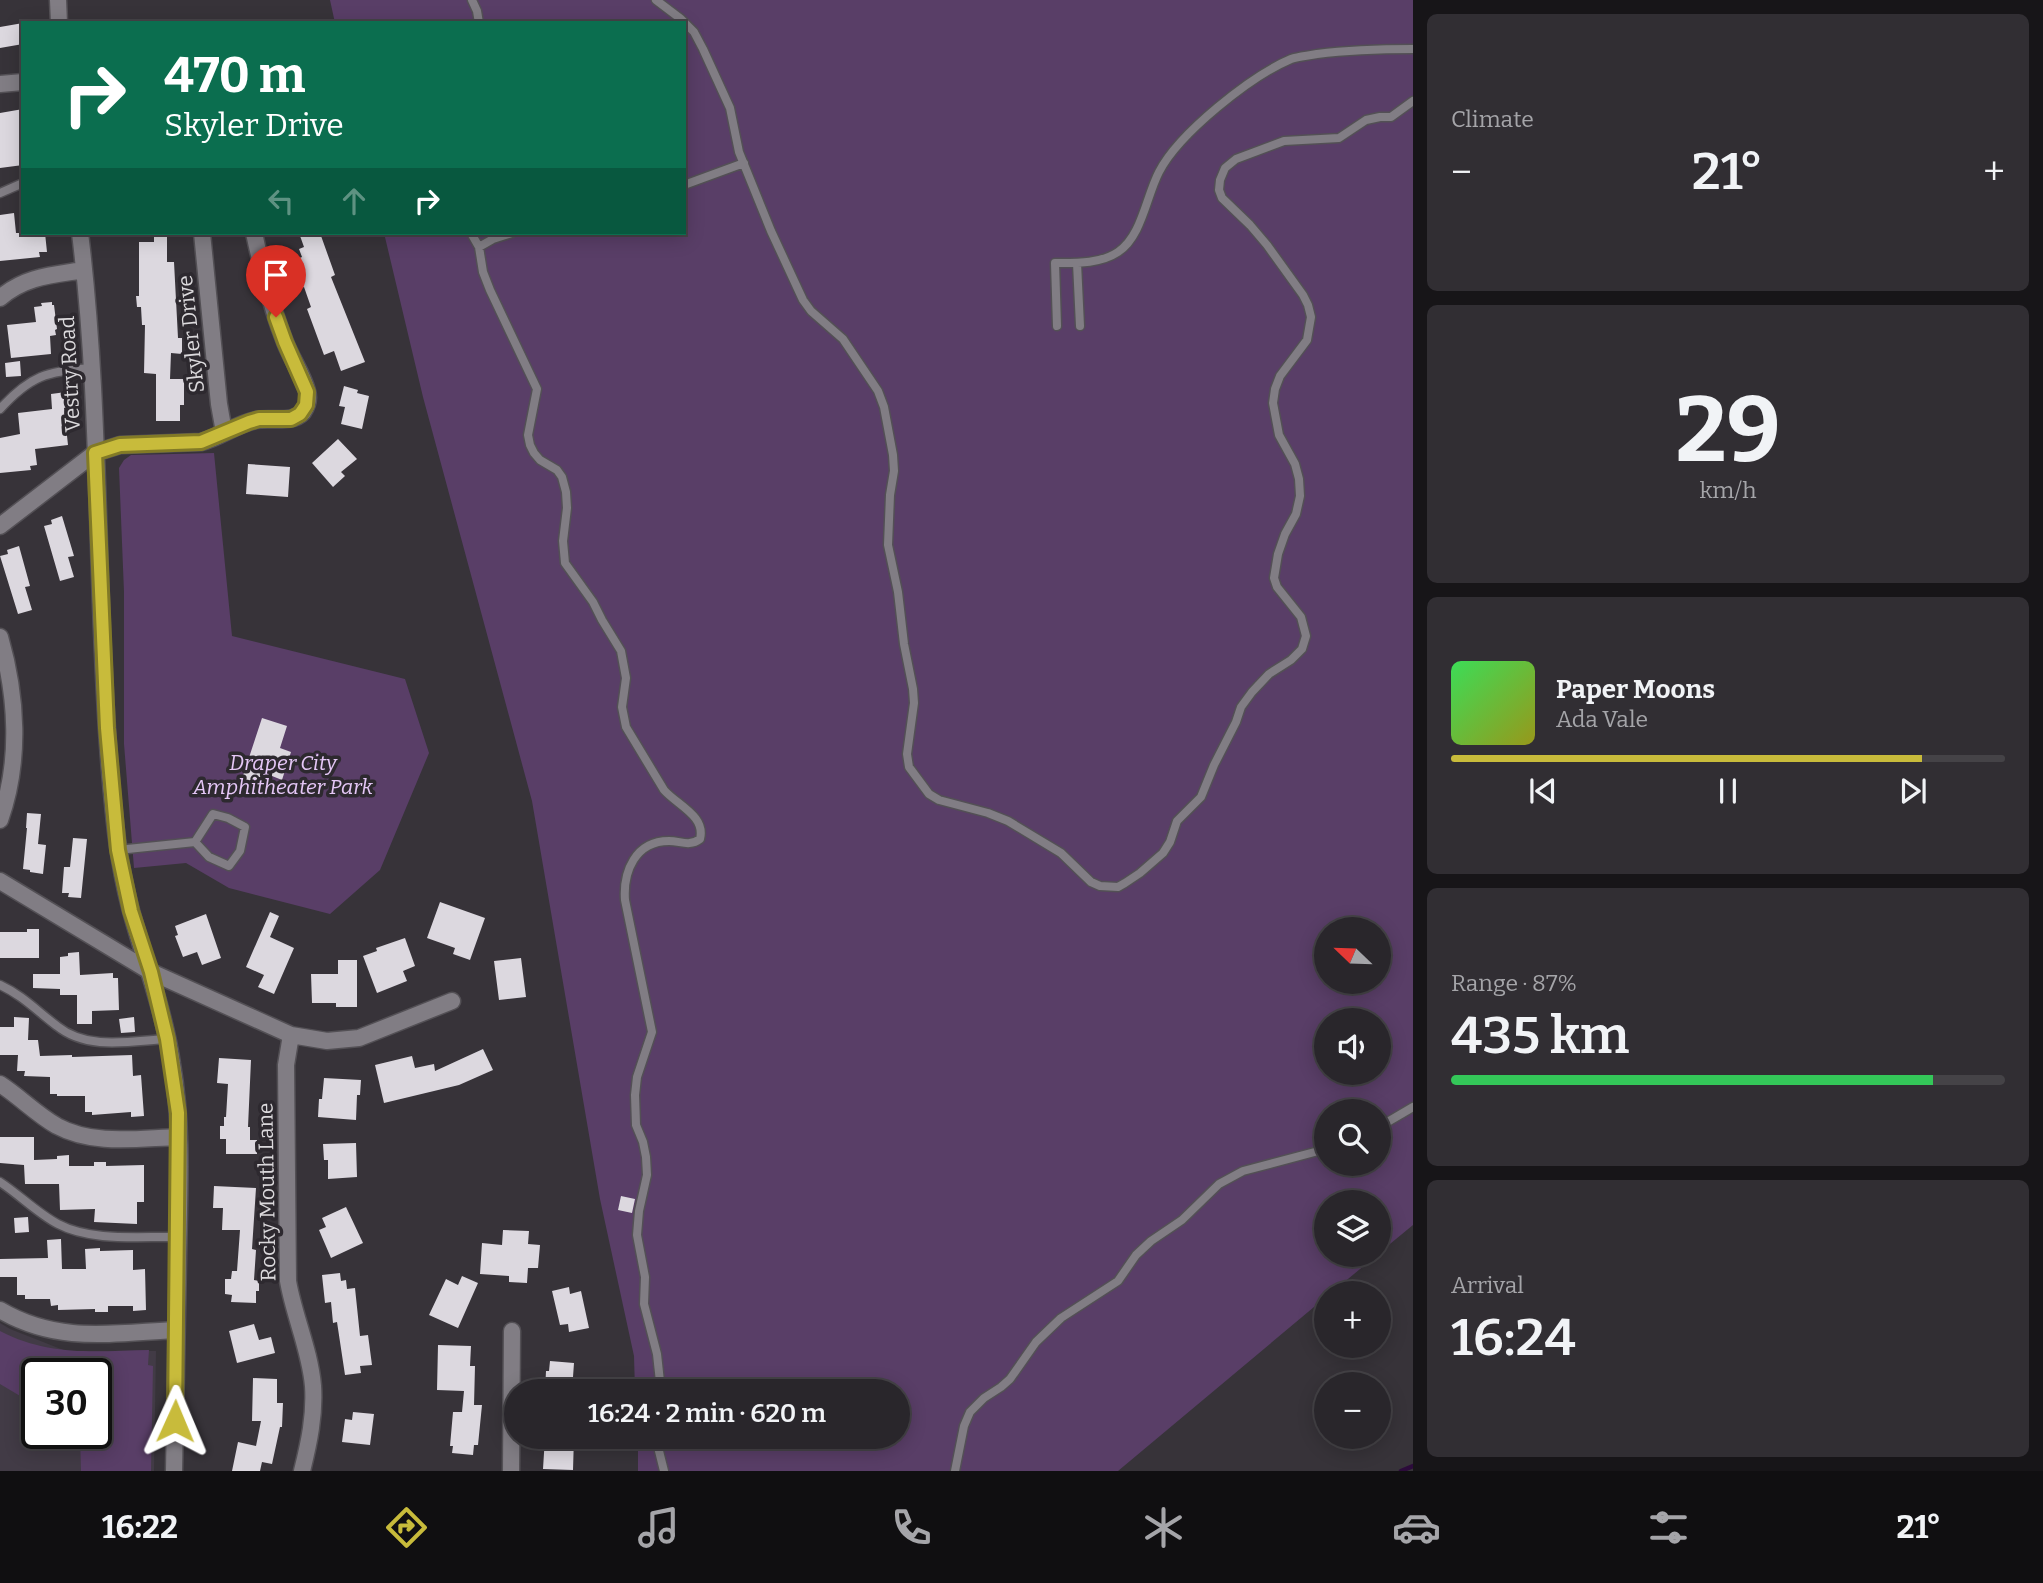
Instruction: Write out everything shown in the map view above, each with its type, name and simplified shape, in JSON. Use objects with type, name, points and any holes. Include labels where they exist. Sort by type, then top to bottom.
[{"type":"street","points":[[58,0],[59,21]]},
{"type":"street","points":[[0,84],[21,82]]},
{"type":"street","name":"Vestry Road","points":[[80,235],[91,368],[107,728],[118,850],[131,911],[151,972],[173,1064],[179,1137],[174,1471]]},
{"type":"street","name":"Skyler Drive","points":[[202,235],[224,432]]},
{"type":"street","points":[[0,526],[95,453],[120,445],[201,442],[240,424],[259,419],[296,417],[304,410],[308,399],[307,392],[276,317],[255,235]]},
{"type":"street","points":[[0,298],[13,287],[31,279],[84,270]]},
{"type":"street","points":[[0,637],[10,679],[15,731],[10,785],[0,820]]},
{"type":"street","points":[[0,881],[151,972],[291,1035],[327,1041],[359,1038],[452,1001]]},
{"type":"street","name":"Rocky Mouth Lane","points":[[291,1035],[286,1065],[288,1281],[313,1384],[310,1437],[302,1471]]},
{"type":"street","points":[[0,1084],[44,1118],[85,1137],[179,1137]]},
{"type":"street","points":[[0,1310],[38,1327],[70,1334],[176,1330]]},
{"type":"street","points":[[511,1471],[512,1331]]},
{"type":"lane","points":[[472,0],[479,21]]},
{"type":"lane","points":[[656,0],[681,21]]},
{"type":"lane","points":[[686,25],[694,32],[730,108],[739,152],[803,300],[811,311],[843,339],[878,391],[884,407],[894,471],[888,545],[898,592],[914,703],[909,767],[929,794],[939,800],[1009,821],[1060,853],[1091,882],[1100,886],[1118,887],[1163,853],[1177,821],[1200,797],[1241,707],[1269,674],[1291,660],[1302,649],[1306,636],[1301,617],[1274,578],[1278,554],[1296,514],[1300,496],[1295,464],[1279,435],[1273,403],[1280,376],[1307,340],[1311,317],[1303,295],[1267,245],[1222,198],[1220,180],[1225,168],[1236,159],[1256,150],[1284,141],[1339,138],[1366,120],[1391,117],[1413,101]]},
{"type":"lane","points":[[1057,326],[1055,263],[1103,259],[1119,252],[1131,239],[1140,221],[1159,171],[1186,136],[1216,108],[1272,68],[1294,58],[1332,52],[1413,49]]},
{"type":"lane","points":[[686,184],[744,163]]},
{"type":"lane","points":[[0,193],[21,184]]},
{"type":"lane","points":[[472,235],[480,247],[483,272],[490,290],[537,389],[528,435],[530,445],[540,460],[557,470],[562,477],[567,508],[563,541],[565,563],[593,602],[621,651],[626,678],[622,707],[626,727],[664,790],[671,799],[692,814],[700,823],[702,831],[701,839],[694,843],[668,841],[653,844],[642,851],[632,860],[624,884],[652,1031],[637,1077],[635,1095],[636,1125],[643,1142],[646,1166],[645,1189],[637,1224],[639,1252],[645,1277],[644,1304],[657,1354],[660,1379]]},
{"type":"lane","points":[[480,247],[506,235]]},
{"type":"lane","points":[[1077,263],[1080,326]]},
{"type":"lane","points":[[0,409],[37,377],[58,371],[91,368]]},
{"type":"lane","points":[[213,814],[245,827],[240,851],[229,866],[209,857],[195,842],[213,814]]},
{"type":"lane","points":[[118,850],[195,842]]},
{"type":"lane","points":[[0,985],[24,998],[59,1028],[82,1039],[109,1042],[167,1039]]},
{"type":"lane","points":[[1391,1120],[1413,1107]]},
{"type":"lane","points":[[955,1471],[964,1426],[970,1412],[1010,1379],[1036,1342],[1061,1318],[1118,1281],[1136,1255],[1182,1220],[1219,1184],[1243,1171],[1314,1152]]},
{"type":"lane","points":[[0,1182],[48,1218],[72,1230],[97,1235],[178,1237]]},
{"type":"lane","points":[[659,1449],[664,1471]]},
{"type":"shaded area","points":[[0,1323],[66,1351],[156,1351],[154,1471],[0,1471]]},
{"type":"green space","points":[[330,0],[1413,0],[1413,1225],[1391,1243],[1391,1190],[1314,1190],[1314,1267],[1362,1267],[1346,1281],[1314,1281],[1314,1307],[1118,1471],[638,1471],[638,1449],[910,1449],[910,1379],[635,1379],[634,1356],[600,1199],[532,801],[423,397],[384,235],[686,235],[686,21],[335,21]]},
{"type":"green space","name":"Draper City Amphitheater Park","points":[[214,453],[232,636],[405,679],[429,753],[380,870],[330,914],[229,888],[186,863],[134,868],[124,744],[124,592],[119,468],[131,455]]},
{"type":"green space","points":[[0,1331],[55,1349],[149,1350],[148,1365],[153,1366],[151,1471],[81,1471],[80,1449],[112,1449],[112,1358],[21,1358],[21,1396],[0,1384]]},
{"type":"building","points":[[21,23],[21,44],[0,48],[0,27]]},
{"type":"building","points":[[21,109],[21,165],[0,168],[0,113]]},
{"type":"building","points":[[14,213],[16,233],[45,235],[47,252],[39,252],[40,257],[0,261],[0,215]]},
{"type":"building","points":[[154,235],[167,235],[167,262],[174,262],[178,338],[182,338],[182,354],[171,353],[170,379],[184,379],[184,405],[180,405],[180,421],[156,421],[156,374],[144,373],[145,325],[142,325],[141,307],[137,307],[136,296],[139,296],[139,242],[154,242]]},
{"type":"building","points":[[300,235],[321,235],[335,275],[331,277],[365,362],[341,371],[334,351],[324,355],[307,309],[311,307],[295,272],[301,269],[297,259],[302,257],[299,249],[304,247]]},
{"type":"building","points":[[52,302],[57,329],[56,335],[50,336],[51,354],[11,358],[7,325],[36,322],[34,307]]},
{"type":"building","points":[[20,361],[21,376],[6,377],[5,363]]},
{"type":"building","points":[[344,386],[369,396],[362,429],[341,424],[345,407],[339,406]]},
{"type":"building","points":[[66,392],[67,407],[64,408],[68,445],[35,449],[37,465],[30,466],[31,470],[0,473],[0,438],[20,434],[18,413],[52,409],[51,394]]},
{"type":"building","points":[[338,439],[357,459],[341,472],[345,476],[333,487],[312,463]]},
{"type":"building","points":[[248,464],[290,467],[288,497],[246,494]]},
{"type":"building","points":[[62,516],[74,556],[68,557],[74,577],[60,581],[44,526],[52,524],[51,520]]},
{"type":"building","points":[[19,546],[30,586],[25,587],[32,610],[18,614],[0,556]]},
{"type":"building","points":[[262,718],[287,726],[280,748],[291,752],[282,780],[272,776],[265,797],[239,788]]},
{"type":"building","points":[[27,813],[41,814],[38,844],[46,845],[43,874],[23,869]]},
{"type":"building","points":[[73,838],[87,839],[81,898],[68,897],[69,893],[62,893],[64,867],[70,867]]},
{"type":"building","points":[[440,902],[485,918],[470,960],[453,954],[455,948],[427,938]]},
{"type":"building","points":[[270,912],[279,916],[270,937],[294,948],[274,994],[258,987],[264,975],[246,967]]},
{"type":"building","points":[[206,914],[221,958],[202,965],[197,952],[183,957],[175,936],[178,935],[175,926]]},
{"type":"building","points":[[27,929],[39,929],[39,958],[0,958],[0,932],[27,932]]},
{"type":"building","points":[[405,938],[415,966],[403,971],[407,981],[377,993],[363,956],[377,951],[376,948]]},
{"type":"building","points":[[79,952],[80,975],[113,973],[113,978],[118,978],[119,1010],[92,1011],[92,1024],[77,1024],[77,995],[60,995],[60,989],[33,988],[33,974],[60,974],[60,957]]},
{"type":"building","points":[[521,958],[526,997],[499,1000],[494,961]]},
{"type":"building","points":[[338,960],[357,960],[357,1007],[336,1007],[336,1003],[312,1003],[311,974],[338,974]]},
{"type":"building","points":[[14,1017],[29,1018],[28,1040],[38,1040],[40,1056],[132,1055],[133,1076],[141,1075],[144,1116],[131,1117],[131,1112],[92,1115],[92,1112],[85,1112],[85,1096],[50,1094],[50,1077],[24,1076],[25,1071],[17,1071],[18,1055],[0,1055],[0,1027],[14,1027]]},
{"type":"building","points":[[134,1017],[135,1032],[121,1033],[119,1019]]},
{"type":"building","points":[[483,1049],[493,1070],[459,1085],[384,1103],[375,1065],[412,1056],[415,1068],[434,1064],[435,1071]]},
{"type":"building","points":[[219,1058],[251,1060],[248,1127],[250,1140],[257,1140],[257,1154],[226,1154],[226,1139],[220,1139],[220,1126],[224,1126],[226,1117],[228,1084],[217,1083]]},
{"type":"building","points":[[324,1078],[361,1080],[360,1095],[357,1095],[356,1120],[318,1117]]},
{"type":"building","points":[[0,1137],[34,1137],[34,1160],[57,1159],[57,1156],[69,1155],[69,1166],[94,1166],[94,1162],[106,1162],[106,1166],[144,1165],[144,1202],[137,1202],[137,1224],[94,1222],[95,1209],[60,1210],[59,1184],[25,1184],[24,1165],[0,1163]]},
{"type":"building","points":[[356,1143],[357,1177],[328,1179],[328,1160],[324,1160],[323,1144]]},
{"type":"building","points":[[214,1186],[256,1188],[252,1249],[256,1250],[254,1280],[259,1281],[256,1303],[231,1302],[232,1295],[225,1294],[225,1279],[231,1279],[232,1271],[237,1271],[240,1230],[222,1230],[223,1208],[213,1208]]},
{"type":"building","points":[[621,1196],[635,1199],[632,1213],[618,1210]]},
{"type":"building","points":[[346,1207],[363,1243],[331,1258],[319,1230],[326,1227],[322,1218]]},
{"type":"building","points":[[28,1217],[29,1232],[15,1233],[14,1218]]},
{"type":"building","points":[[503,1230],[529,1231],[528,1244],[540,1245],[538,1268],[528,1268],[527,1283],[509,1282],[509,1276],[480,1274],[482,1243],[502,1245]]},
{"type":"building","points":[[61,1239],[62,1269],[86,1269],[85,1249],[133,1250],[133,1270],[145,1269],[146,1310],[133,1311],[133,1306],[108,1306],[108,1312],[95,1312],[95,1309],[58,1310],[58,1305],[51,1306],[50,1299],[25,1299],[25,1295],[17,1295],[17,1277],[0,1277],[0,1259],[48,1258],[47,1240]]},
{"type":"building","points":[[340,1273],[341,1281],[346,1280],[347,1289],[355,1288],[360,1336],[368,1335],[372,1365],[360,1366],[361,1373],[345,1375],[337,1322],[333,1323],[331,1302],[325,1303],[322,1275]]},
{"type":"building","points":[[462,1276],[478,1283],[458,1328],[429,1315],[446,1279],[458,1285]]},
{"type":"building","points":[[569,1287],[570,1294],[581,1291],[589,1328],[569,1332],[568,1324],[560,1325],[552,1291]]},
{"type":"building","points":[[254,1324],[259,1340],[271,1337],[275,1353],[237,1363],[229,1331]]},
{"type":"building","points":[[438,1345],[471,1346],[470,1366],[475,1366],[474,1405],[482,1405],[478,1445],[474,1445],[473,1455],[452,1453],[453,1446],[450,1446],[453,1412],[462,1412],[464,1391],[437,1390]]},
{"type":"building","points":[[550,1361],[574,1363],[573,1379],[546,1379],[546,1371],[549,1371]]},
{"type":"building","points":[[253,1378],[277,1379],[277,1403],[283,1403],[282,1427],[272,1464],[262,1462],[260,1471],[232,1471],[238,1442],[256,1446],[261,1421],[252,1421]]},
{"type":"building","points":[[353,1412],[374,1414],[370,1445],[342,1442],[345,1419],[352,1420]]},
{"type":"building","points":[[544,1449],[574,1449],[573,1470],[543,1469]]},
{"type":"waterway","points":[[1401,1471],[1413,1466]]},
{"type":"route","points":[[175,1421],[178,1113],[173,1064],[159,1002],[131,911],[118,850],[107,728],[95,453],[120,445],[201,442],[233,427],[259,419],[291,419],[300,414],[308,399],[307,392],[276,317]]}]
